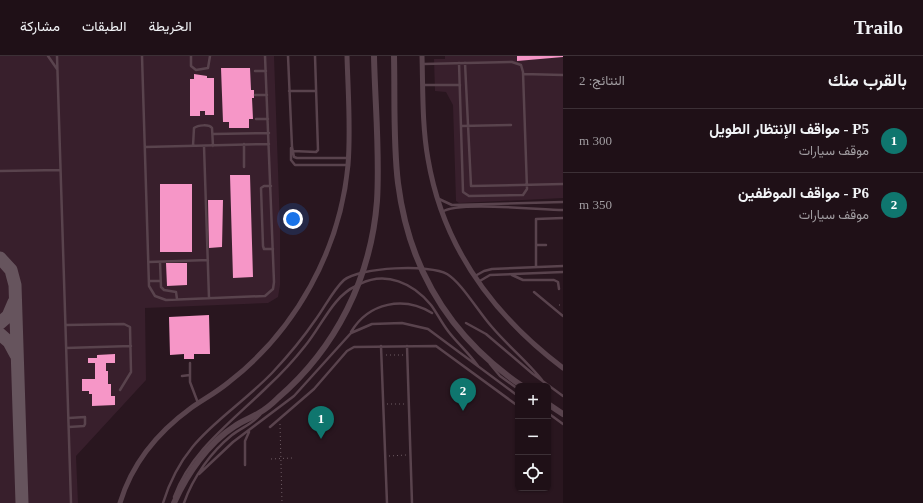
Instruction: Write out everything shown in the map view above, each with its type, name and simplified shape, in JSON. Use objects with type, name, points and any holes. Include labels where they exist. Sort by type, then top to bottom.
[{"type":"street","points":[[120,503],[127,483],[146,451],[167,428],[198,403],[229,382],[260,354],[288,322],[304,298],[322,264],[333,235],[342,201],[348,164],[347,56]]},
{"type":"street","points":[[173,503],[194,468],[216,441],[236,425],[264,410],[302,375],[324,349],[343,320],[357,289],[374,224],[377,189],[374,56]]},
{"type":"street","points":[[394,56],[398,183],[404,217],[418,259],[440,303],[456,327],[489,362],[518,383]]},
{"type":"street","points":[[422,56],[426,144],[437,198],[458,251],[476,280],[493,303],[517,330],[563,368]]},
{"type":"street","points":[[551,406],[563,414]]},
{"type":"lane","points":[[48,56],[57,69]]},
{"type":"lane","points":[[57,56],[71,503]]},
{"type":"lane","points":[[142,56],[149,281],[150,290],[155,296],[162,300],[268,294],[274,285],[265,56]]},
{"type":"lane","points":[[191,56],[191,66],[196,70],[208,68],[210,56]]},
{"type":"lane","points":[[288,56],[292,147],[291,160],[295,165],[348,164]]},
{"type":"lane","points":[[293,151],[316,152],[318,150],[315,56]]},
{"type":"lane","points":[[422,64],[515,62],[520,65],[523,74],[527,186],[526,193],[521,196],[470,196],[466,195],[463,190],[459,64]]},
{"type":"lane","points":[[466,63],[471,186],[527,186],[563,184]]},
{"type":"lane","points":[[255,71],[266,71]]},
{"type":"lane","points":[[523,74],[563,75]]},
{"type":"lane","points":[[423,85],[460,85]]},
{"type":"lane","points":[[290,91],[316,91]]},
{"type":"lane","points":[[255,96],[267,95]]},
{"type":"lane","points":[[256,119],[268,119]]},
{"type":"lane","points":[[461,126],[510,125]]},
{"type":"lane","points":[[193,146],[193,130],[195,127],[210,126],[213,134],[213,146]]},
{"type":"lane","points":[[213,134],[269,133]]},
{"type":"lane","points":[[244,144],[244,167]]},
{"type":"lane","points":[[145,147],[269,144]]},
{"type":"lane","points":[[204,146],[209,298]]},
{"type":"lane","points":[[292,147],[296,158],[348,158]]},
{"type":"lane","points":[[0,171],[60,170]]},
{"type":"lane","points":[[271,186],[264,186],[261,188],[262,246],[264,249],[273,249]]},
{"type":"lane","points":[[437,198],[452,205],[563,202]]},
{"type":"lane","points":[[442,212],[451,208],[497,207],[563,210]]},
{"type":"lane","points":[[536,267],[536,219],[563,218]]},
{"type":"lane","points":[[536,245],[546,245]]},
{"type":"lane","points":[[149,262],[208,260]]},
{"type":"lane","points":[[160,262],[160,281],[163,289],[176,292],[177,299]]},
{"type":"lane","points":[[476,280],[490,269],[563,266]]},
{"type":"lane","points":[[164,503],[177,468],[194,442],[248,396],[281,364],[311,327],[338,287],[354,274],[377,270],[404,269],[434,269],[445,272],[455,281],[499,336],[542,380]]},
{"type":"lane","points":[[476,280],[489,276],[563,272]]},
{"type":"lane","points":[[512,275],[522,280],[554,280],[558,282],[559,289]]},
{"type":"lane","points":[[173,503],[176,491],[207,444],[287,367],[345,292],[368,280],[381,278],[391,279],[416,290],[431,305],[447,330],[478,366]]},
{"type":"lane","points":[[149,281],[160,281]]},
{"type":"lane","points":[[534,292],[563,316]]},
{"type":"lane","points":[[199,474],[229,446],[294,396],[358,322],[368,313],[387,304],[407,303],[420,306],[432,313]]},
{"type":"lane","points":[[350,333],[364,326],[381,322],[402,322],[432,331],[515,394]]},
{"type":"lane","points":[[466,323],[486,334],[563,396]]},
{"type":"lane","points":[[66,325],[126,324],[131,328],[131,374],[120,390]]},
{"type":"lane","points":[[270,427],[314,389],[351,347],[430,344],[439,347],[515,404]]},
{"type":"lane","points":[[407,345],[412,503]]},
{"type":"lane","points":[[66,348],[131,346]]},
{"type":"lane","points":[[381,346],[380,355],[387,503]]},
{"type":"lane","points":[[489,362],[500,376],[515,387]]},
{"type":"lane","points":[[190,363],[191,387],[198,403]]},
{"type":"lane","points":[[182,376],[190,375]]},
{"type":"lane","points":[[184,503],[199,474],[223,444],[253,422],[264,410]]},
{"type":"lane","points":[[551,415],[563,424]]},
{"type":"lane","points":[[68,418],[85,417],[84,426],[69,427]]},
{"type":"lane","points":[[245,465],[245,441],[249,431]]},
{"type":"path","points":[[380,355],[407,354]]},
{"type":"path","points":[[382,404],[409,404]]},
{"type":"path","points":[[279,420],[282,503]]},
{"type":"path","points":[[384,456],[411,454]]},
{"type":"path","points":[[271,459],[292,458]]},
{"type":"shaded area","points":[[0,56],[274,56],[280,227],[280,285],[278,297],[268,303],[145,308],[146,380],[76,456],[78,503],[0,503]]},
{"type":"shaded area","points":[[445,56],[563,56],[563,198],[459,203],[456,201],[453,105],[446,92],[435,91],[434,59],[445,59]]},
{"type":"building","points":[[517,56],[563,56],[563,57],[517,61]]},
{"type":"building","points":[[221,68],[250,68],[251,90],[254,90],[254,98],[252,98],[253,119],[249,119],[249,128],[229,128],[229,122],[223,122]]},
{"type":"building","points":[[194,74],[207,76],[207,78],[214,78],[214,115],[205,115],[205,111],[200,111],[200,116],[190,116],[190,79],[194,79]]},
{"type":"building","points":[[230,175],[250,175],[253,277],[233,278]]},
{"type":"building","points":[[160,184],[192,184],[192,252],[160,252]]},
{"type":"building","points":[[208,200],[223,200],[222,247],[209,248]]},
{"type":"building","points":[[166,263],[187,263],[187,285],[167,286]]},
{"type":"building","points":[[209,315],[210,354],[194,354],[194,359],[184,359],[184,354],[170,355],[169,317]]},
{"type":"building","points":[[115,354],[115,363],[106,363],[106,371],[108,371],[108,384],[111,384],[111,396],[115,396],[115,405],[92,406],[92,394],[89,394],[89,391],[82,391],[82,379],[95,379],[95,363],[88,363],[88,358],[97,358],[97,355]]},
{"type":"taxiway","points":[[0,258],[11,270],[15,285],[22,503]]},
{"type":"taxiway","points":[[0,323],[8,316],[14,302]]},
{"type":"taxiway","points":[[0,334],[9,342],[16,355]]},
{"type":"place","name":"P6 - مواقف الموظفين","points":[[463,411]]},
{"type":"place","name":"P5 - مواقف الإنتظار الطويل","points":[[321,439]]}]
